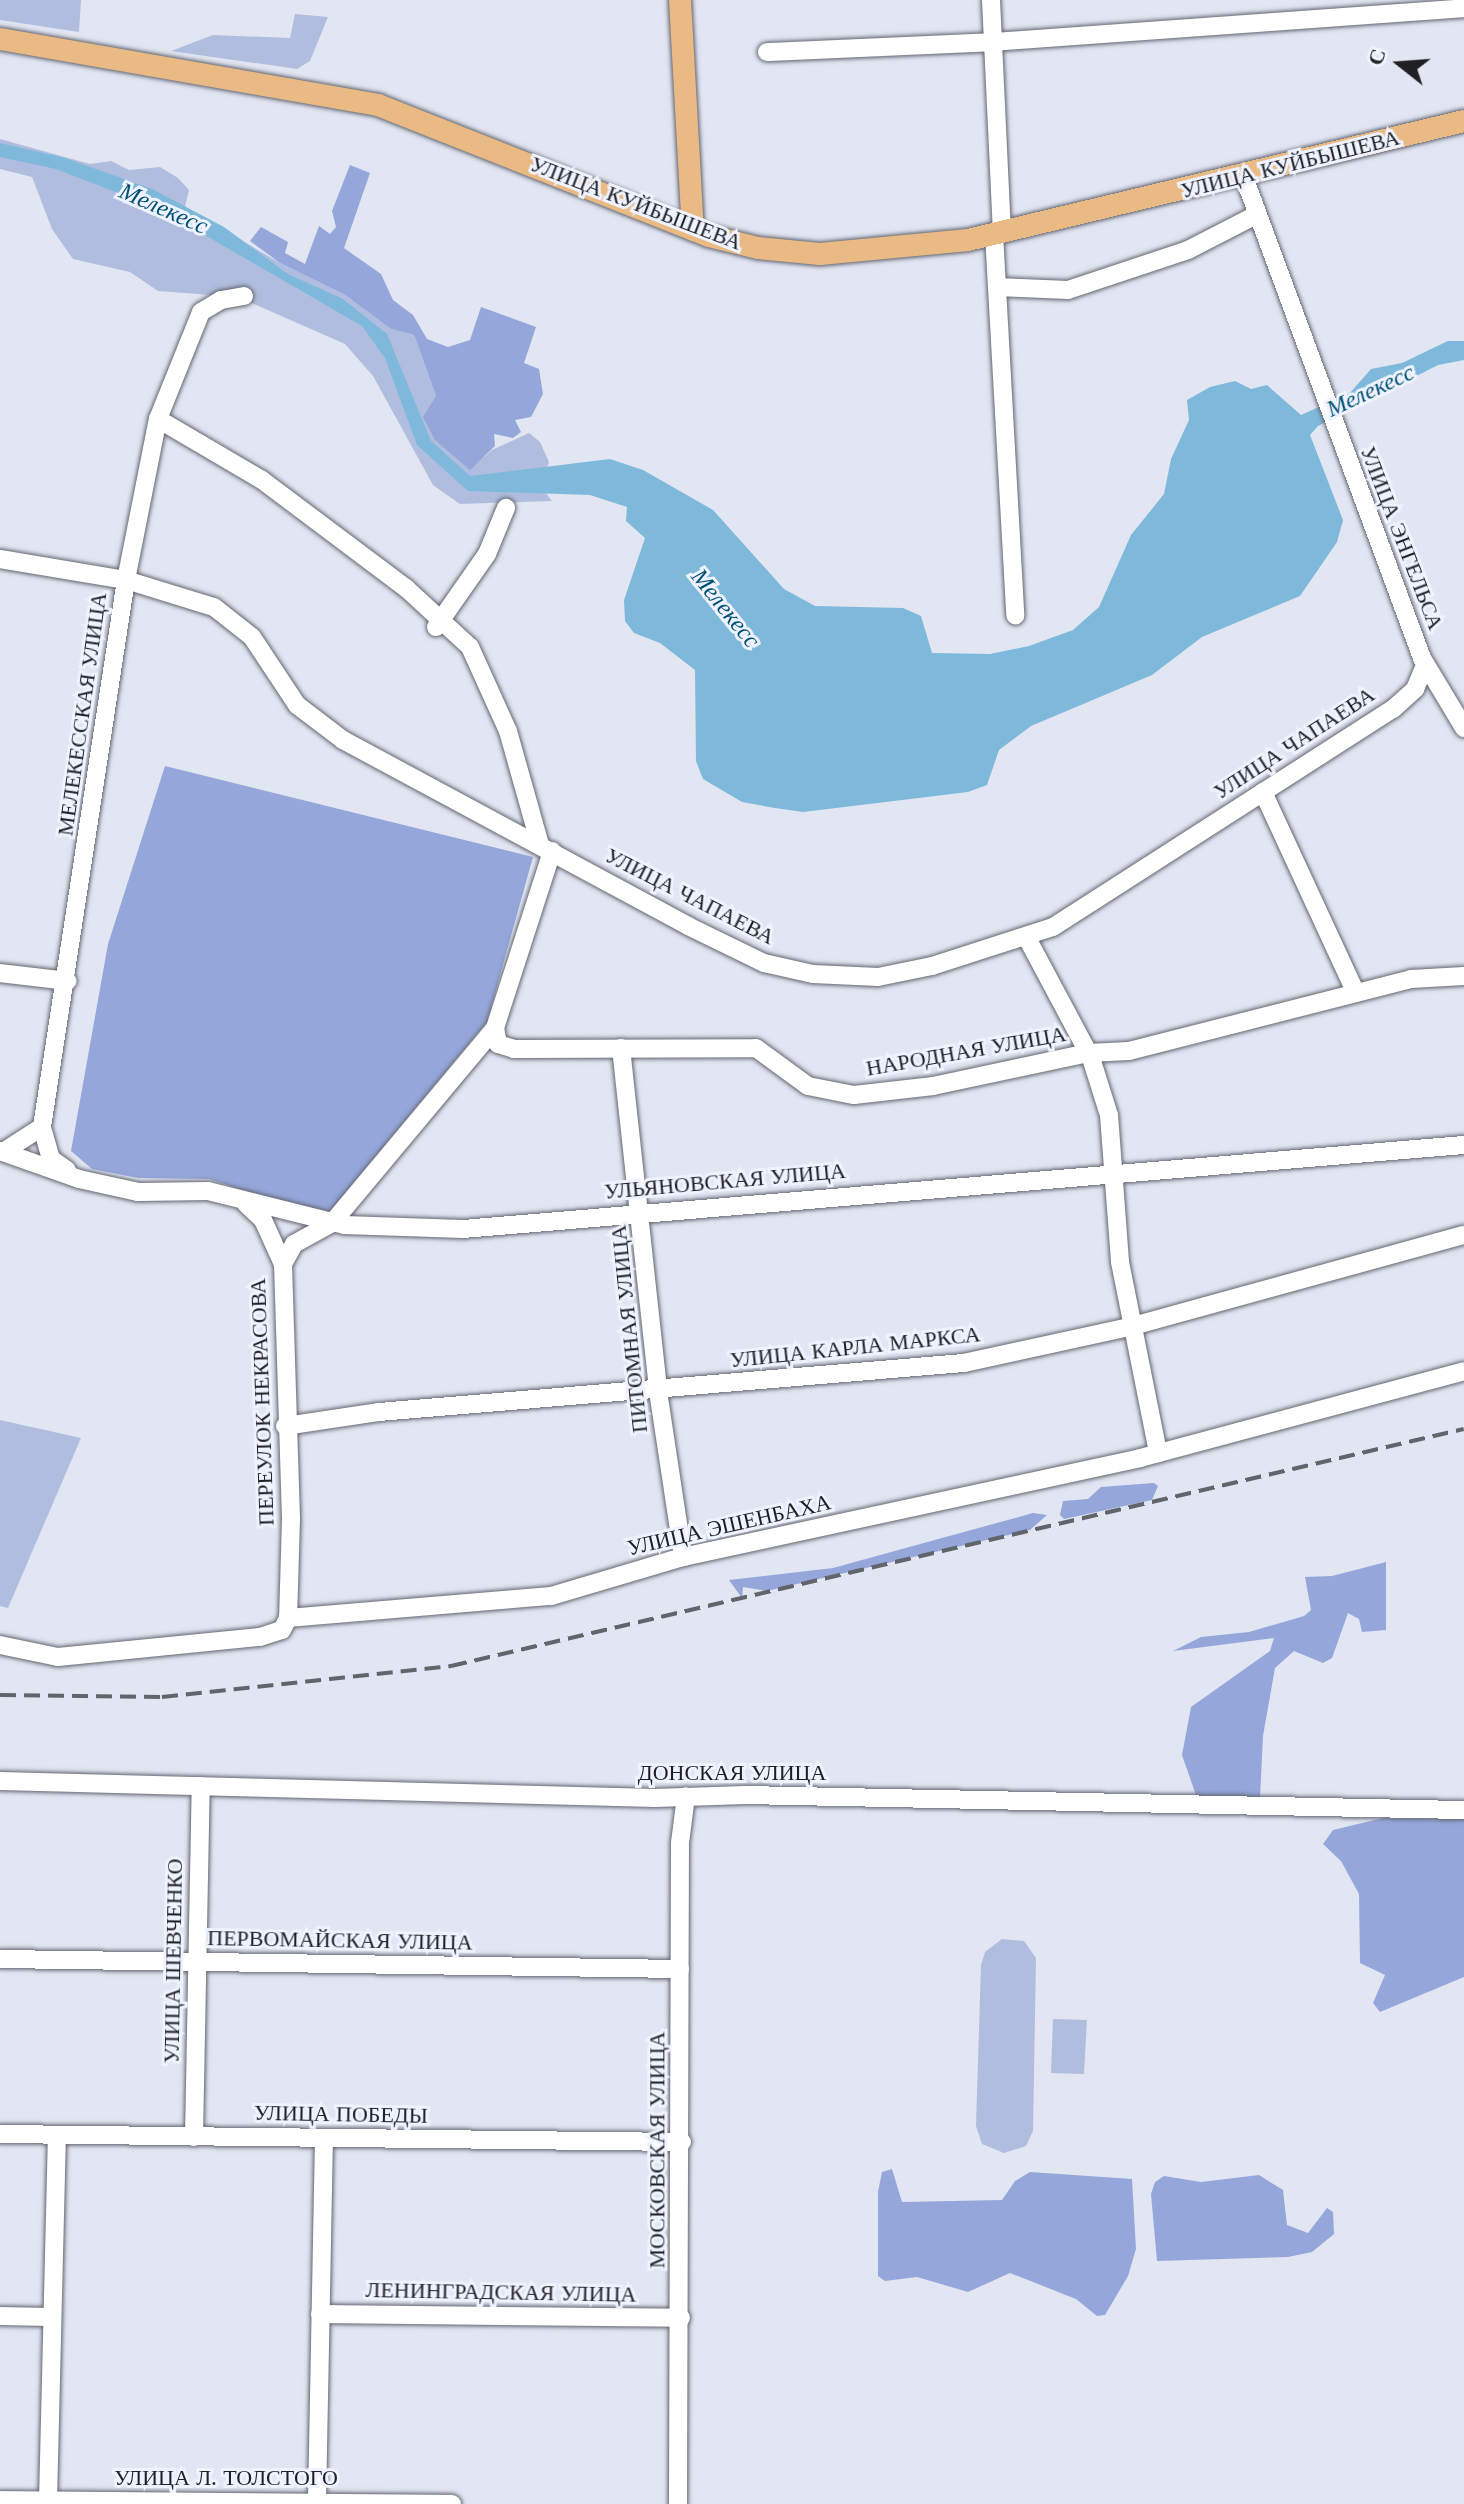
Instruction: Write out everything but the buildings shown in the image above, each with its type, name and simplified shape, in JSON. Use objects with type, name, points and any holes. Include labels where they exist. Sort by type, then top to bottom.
[{"type":"main road","points":[[680,0],[693,230]]},
{"type":"main road","name":"УЛИЦА КУЙБЫШЕВА","points":[[0,39],[378,105],[693,230],[758,248],[820,254],[889,251],[998,233],[1244,177],[1464,121]]},
{"type":"street","points":[[991,0],[997,287],[1015,615]]},
{"type":"street","points":[[767,52],[993,42],[1464,8]]},
{"type":"street","name":"УЛИЦА ЭНГЕЛЬСА","points":[[1244,177],[1320,393],[1425,666],[1464,728]]},
{"type":"street","points":[[997,287],[1068,290],[1188,250],[1256,215]]},
{"type":"street","points":[[126,580],[158,419],[201,312],[221,300],[244,296]]},
{"type":"street","points":[[158,419],[262,480],[470,647],[508,731],[546,848],[495,1028],[332,1223],[294,1244],[283,1264]]},
{"type":"street","points":[[438,624],[487,554],[506,508]]},
{"type":"street","name":"МЕЛЕКЕССКАЯ УЛИЦА","points":[[0,559],[126,580],[68,981],[42,1127]]},
{"type":"street","name":"УЛИЦА ЧАПАЕВА","points":[[126,580],[214,607],[252,637],[297,705],[343,740],[764,963],[813,974],[878,977],[1027,938],[1393,709],[1415,689],[1425,666]]},
{"type":"street","points":[[1263,792],[1356,993]]},
{"type":"street","points":[[1027,938],[1088,1053],[1109,1115],[1120,1262],[1158,1453]]},
{"type":"street","points":[[0,973],[68,981]]},
{"type":"street","name":"НАРОДНАЯ УЛИЦА","points":[[495,1028],[498,1044],[514,1049],[756,1048],[808,1086],[854,1095],[933,1086],[1088,1053],[1129,1051],[1411,979],[1464,976]]},
{"type":"street","name":"ПИТОМНАЯ УЛИЦА","points":[[621,1048],[658,1391],[683,1557]]},
{"type":"street","points":[[2,1152],[42,1127],[51,1159],[79,1179]]},
{"type":"street","name":"УЛЬЯНОВСКАЯ УЛИЦА","points":[[2,1152],[79,1179],[138,1192],[208,1191],[332,1223],[463,1229],[1464,1145]]},
{"type":"street","name":"ПЕРЕУЛОК НЕКРАСОВА","points":[[241,1200],[263,1220],[283,1264],[285,1426],[291,1519],[288,1618]]},
{"type":"street","name":"УЛИЦА КАРЛА МАРКСА","points":[[285,1426],[379,1412],[964,1363],[1133,1326],[1464,1235]]},
{"type":"street","name":"УЛИЦА ЭШЕНБАХА","points":[[0,1645],[74,1655],[260,1637],[282,1630],[288,1618],[551,1596],[683,1557],[1158,1453],[1464,1371]]},
{"type":"street","name":"ДОНСКАЯ УЛИЦА","points":[[0,1781],[1464,1810]]},
{"type":"street","name":"УЛИЦА ШЕВЧЕНКО","points":[[194,2137],[195,1962],[201,1786]]},
{"type":"street","name":"МОСКОВСКАЯ УЛИЦА","points":[[678,2504],[682,2142],[680,1843],[686,1796]]},
{"type":"street","name":"ПЕРВОМАЙСКАЯ УЛИЦА","points":[[0,1959],[680,1969]]},
{"type":"street","name":"УЛИЦА ПОБЕДЫ","points":[[0,2134],[682,2142]]},
{"type":"street","points":[[48,2501],[50,2317],[57,2135]]},
{"type":"street","points":[[317,2501],[324,2138]]},
{"type":"street","name":"ЛЕНИНГРАДСКАЯ УЛИЦА","points":[[320,2314],[681,2318]]},
{"type":"street","points":[[0,2316],[50,2317]]},
{"type":"street","name":"УЛИЦА Л. ТОЛСТОГО","points":[[0,2500],[180,2504],[317,2501],[452,2504]]},
{"type":"shaded area","points":[[0,0],[81,0],[79,32],[0,20]]},
{"type":"shaded area","points":[[295,14],[328,17],[310,61],[297,69],[171,51],[213,35],[290,38]]},
{"type":"shaded area","points":[[0,139],[90,164],[111,161],[129,170],[160,167],[178,178],[189,190],[185,207],[280,263],[345,295],[391,329],[414,335],[436,396],[477,463],[492,450],[529,433],[540,442],[549,462],[541,487],[552,501],[460,504],[433,485],[373,376],[345,344],[238,297],[158,291],[130,272],[73,259],[52,229],[32,177],[0,169]]},
{"type":"shaded area","points":[[350,165],[370,173],[344,248],[381,274],[393,300],[413,315],[427,339],[448,347],[470,340],[481,307],[536,327],[524,363],[539,369],[543,394],[531,417],[515,420],[521,432],[513,438],[494,434],[495,446],[470,470],[435,440],[423,417],[436,396],[414,335],[391,329],[345,295],[280,263],[250,241],[261,227],[288,242],[285,253],[305,264],[319,226],[330,234],[336,227],[332,211]]},
{"type":"shaded area","points":[[165,766],[533,857],[487,1022],[330,1211],[296,1207],[209,1179],[138,1178],[92,1169],[71,1151],[108,944]]},
{"type":"shaded area","points":[[0,1420],[81,1438],[8,1608],[0,1606]]},
{"type":"shaded area","points":[[1154,1483],[1158,1486],[1152,1500],[1064,1519],[1060,1515],[1063,1501],[1088,1499],[1101,1487]]},
{"type":"shaded area","points":[[1033,1513],[1047,1515],[1030,1530],[767,1591],[743,1587],[742,1598],[729,1580],[833,1568]]},
{"type":"shaded area","points":[[1386,1562],[1386,1630],[1362,1632],[1359,1619],[1348,1613],[1332,1658],[1323,1663],[1294,1651],[1275,1668],[1263,1736],[1260,1798],[1197,1798],[1182,1755],[1191,1707],[1270,1651],[1274,1638],[1173,1651],[1201,1637],[1249,1632],[1304,1616],[1311,1610],[1305,1577],[1332,1576]]},
{"type":"shaded area","points":[[1383,1818],[1464,1819],[1464,1977],[1380,2012],[1373,2003],[1385,1975],[1360,1963],[1359,1894],[1341,1861],[1323,1844],[1333,1830]]},
{"type":"shaded area","points":[[1002,1939],[1024,1941],[1036,1958],[1033,2131],[1026,2146],[1004,2153],[982,2144],[976,2126],[981,1965],[985,1952]]},
{"type":"shaded area","points":[[1053,2019],[1087,2020],[1084,2074],[1051,2073]]},
{"type":"shaded area","points":[[892,2169],[902,2202],[1002,2200],[1015,2181],[1030,2172],[1132,2179],[1136,2249],[1128,2276],[1105,2315],[1097,2316],[1076,2299],[1010,2273],[968,2292],[917,2277],[885,2281],[878,2276],[878,2192],[882,2172]]},
{"type":"shaded area","points":[[1259,2175],[1283,2190],[1287,2225],[1308,2233],[1327,2208],[1333,2212],[1334,2234],[1312,2252],[1288,2257],[1157,2261],[1151,2194],[1155,2182],[1164,2176],[1201,2182]]},
{"type":"water","name":"Мелекесс","points":[[0,143],[65,158],[152,189],[224,227],[288,274],[343,299],[387,334],[431,441],[470,476],[610,459],[643,470],[713,510],[784,589],[815,606],[903,608],[921,616],[932,653],[990,654],[1029,646],[1073,630],[1099,607],[1131,535],[1164,494],[1171,459],[1189,420],[1187,400],[1210,387],[1235,381],[1251,389],[1267,385],[1301,415],[1350,393],[1371,369],[1402,363],[1448,341],[1464,341],[1464,360],[1438,365],[1318,426],[1310,435],[1343,520],[1337,542],[1300,596],[1202,637],[1152,675],[1031,726],[999,750],[987,785],[968,792],[803,812],[775,808],[742,802],[703,779],[696,761],[695,670],[660,643],[634,633],[625,621],[624,600],[645,538],[626,521],[627,507],[590,495],[468,491],[417,445],[385,358],[362,326],[160,209],[56,169],[0,157]]},
{"type":"railway","points":[[0,1695],[162,1697],[451,1666],[1464,1429]]}]
